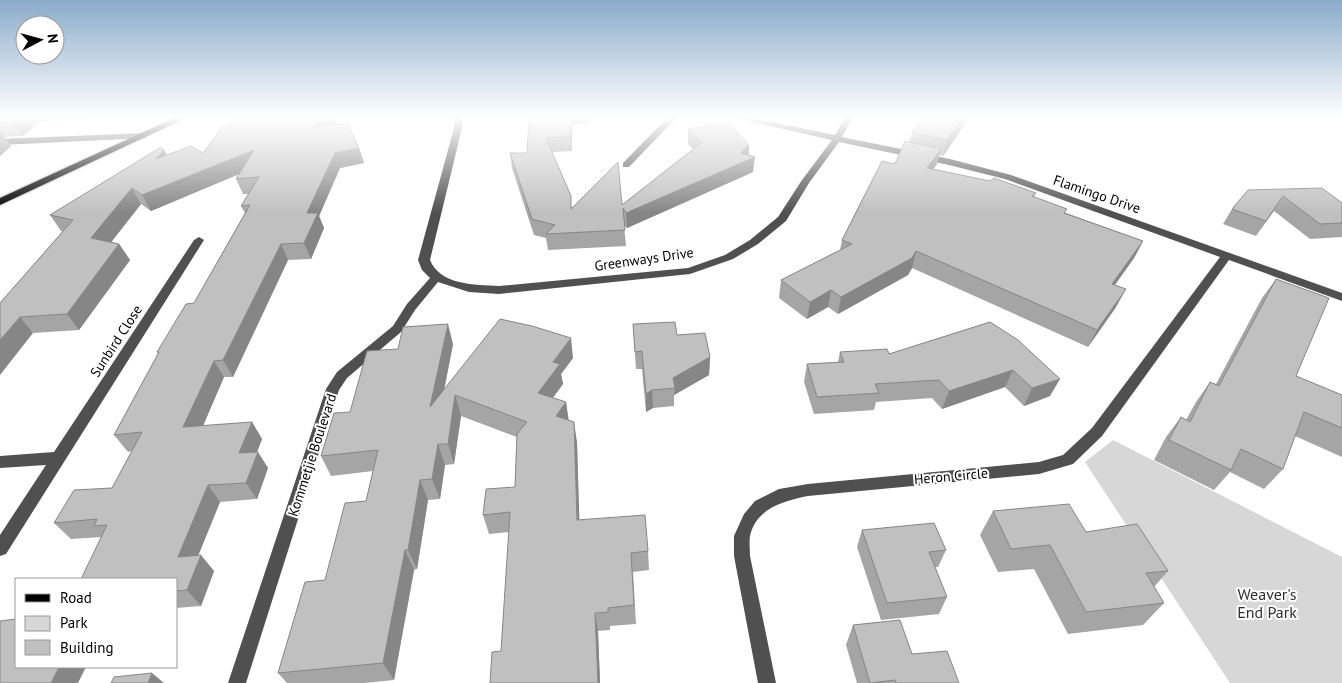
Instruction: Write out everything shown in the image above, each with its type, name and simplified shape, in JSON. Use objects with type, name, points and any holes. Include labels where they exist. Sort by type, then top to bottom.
[{"type":"main road","points":[[0,202],[115,149]]},
{"type":"street","points":[[436,278],[428,270],[424,260],[453,149]]},
{"type":"street","points":[[626,165],[642,149]]},
{"type":"street","name":"Greenways Drive","points":[[436,278],[469,288],[499,290],[690,271],[729,257],[754,242],[782,219],[805,182],[830,149]]},
{"type":"street","name":"Flamingo Drive","points":[[886,149],[950,162],[1008,177],[1342,297]]},
{"type":"street","name":"Sunbird Close","points":[[0,549],[199,240]]},
{"type":"street","name":"Heron Circle","points":[[767,683],[742,556],[742,536],[750,519],[760,506],[779,495],[808,490],[1038,468],[1068,460],[1097,432],[1227,255]]},
{"type":"street","name":"Kommetjie Boulevard","points":[[237,683],[333,389],[342,376],[397,329],[411,308],[436,278]]},
{"type":"street","points":[[0,462],[58,458]]},
{"type":"green space","name":"Weaver's End Park","points":[[1113,440],[1342,557],[1342,683],[1230,683],[1085,462]]},
{"type":"building","points":[[158,149],[164,150],[156,159],[183,149],[196,149],[203,153],[206,149],[355,149],[335,153],[307,213],[318,213],[304,243],[281,244],[223,360],[214,361],[183,427],[252,422],[239,453],[258,452],[246,483],[208,485],[178,557],[201,555],[187,590],[178,591],[178,578],[81,578],[107,525],[94,526],[97,519],[54,523],[74,490],[112,488],[142,432],[114,435],[159,352],[157,352],[186,304],[194,303],[250,205],[241,206],[259,177],[236,179],[254,150],[142,195],[132,188],[91,238],[119,244],[67,314],[20,317],[0,340],[0,303],[73,220],[50,215]]},
{"type":"building","points":[[527,149],[551,149],[571,196],[571,209],[618,162],[622,205],[694,149],[745,149],[741,153],[755,157],[626,213],[623,208],[625,230],[546,234],[555,225],[532,219],[510,153],[527,153]]},
{"type":"building","points":[[902,149],[941,149],[927,168],[990,181],[994,178],[1036,193],[1032,196],[1067,209],[1064,213],[1143,241],[1112,284],[1126,289],[1097,330],[916,251],[912,258],[841,297],[831,290],[810,302],[781,280],[852,244],[842,240],[882,161],[895,164]]},
{"type":"building","points":[[1322,188],[1342,203],[1342,223],[1320,224],[1283,196],[1266,221],[1232,209],[1248,190]]},
{"type":"building","points":[[1276,279],[1329,298],[1296,376],[1342,395],[1342,428],[1304,412],[1283,469],[1241,449],[1231,470],[1169,440],[1181,417],[1190,422],[1210,382],[1219,386]]},
{"type":"building","points":[[500,319],[532,326],[571,338],[553,362],[560,364],[538,393],[566,402],[556,416],[574,422],[577,520],[645,515],[648,551],[631,553],[634,605],[608,608],[608,612],[595,613],[598,683],[490,683],[492,652],[501,651],[510,512],[483,515],[486,489],[515,487],[517,434],[527,422],[455,395],[448,444],[438,444],[432,479],[420,480],[408,550],[405,550],[383,663],[278,673],[305,582],[325,580],[345,503],[366,501],[378,450],[321,456],[334,413],[350,412],[367,351],[398,349],[403,327],[448,324],[430,407]]},
{"type":"building","points":[[675,322],[677,335],[705,333],[710,357],[673,378],[675,388],[652,390],[646,394],[642,351],[635,352],[633,324]]},
{"type":"building","points":[[990,322],[1018,340],[1060,379],[1032,388],[1013,370],[949,391],[939,380],[875,384],[879,393],[817,397],[807,364],[844,362],[840,352],[887,349],[889,354]]},
{"type":"building","points":[[1069,504],[1086,532],[1137,524],[1168,571],[1146,573],[1164,603],[1086,612],[1050,545],[1011,549],[993,511]]},
{"type":"building","points":[[934,523],[946,550],[929,552],[947,597],[887,603],[862,530]]},
{"type":"building","points":[[15,619],[15,668],[58,668],[51,683],[0,683],[0,621]]},
{"type":"building","points":[[900,620],[912,654],[947,651],[959,683],[896,683],[895,680],[870,683],[853,625]]},
{"type":"building","points":[[152,673],[148,683],[111,683],[114,677]]}]
